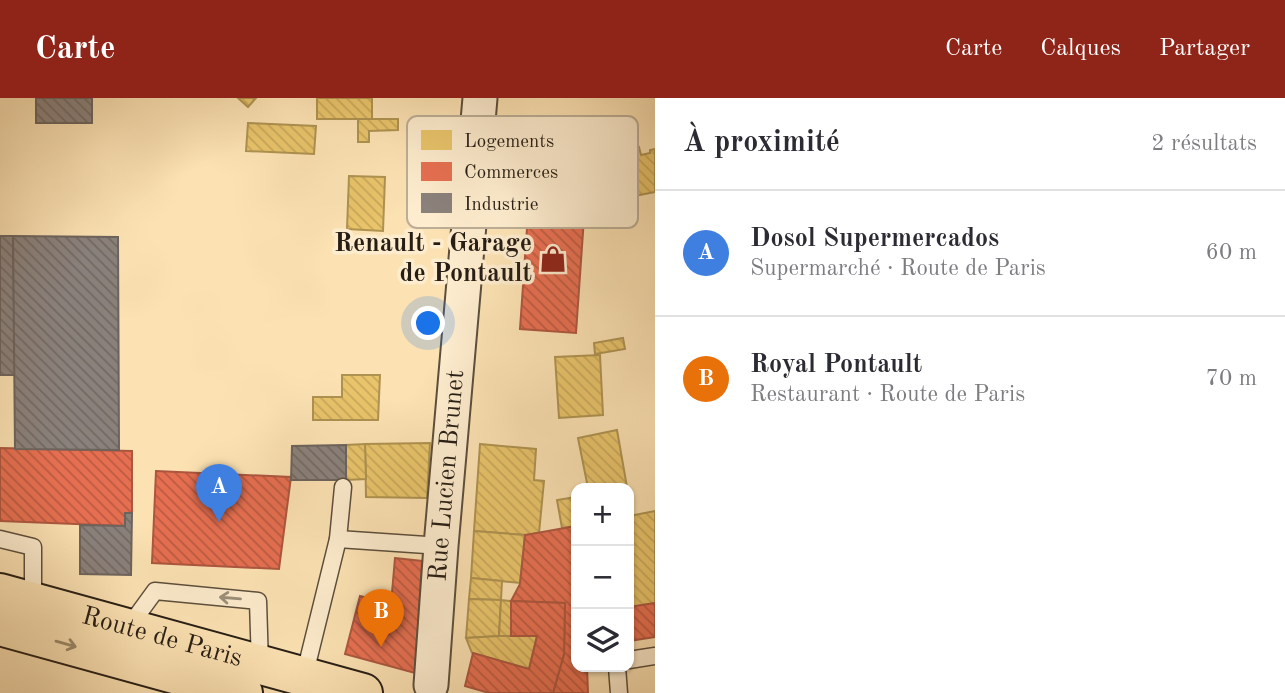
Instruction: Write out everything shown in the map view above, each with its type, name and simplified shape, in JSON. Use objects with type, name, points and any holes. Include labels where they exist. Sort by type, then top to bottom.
[{"type":"main road","name":"Route de Paris","points":[[17,597],[128,628],[252,679]]},
{"type":"main road","name":"Route de Paris","points":[[0,626],[252,679],[304,677],[363,693]]},
{"type":"street","name":"Rue Lucien Brunet","points":[[478,116],[480,98]]},
{"type":"street","name":"Rue Lucien Brunet","points":[[431,685],[469,228]]},
{"type":"lane","points":[[304,677],[338,539],[343,487]]},
{"type":"lane","points":[[338,539],[441,546]]},
{"type":"lane","points":[[0,540],[33,547],[17,597]]},
{"type":"lane","points":[[128,628],[155,591],[258,601],[252,679]]},
{"type":"lane","points":[[634,659],[655,656]]},
{"type":"lane","points":[[617,672],[619,693]]},
{"type":"building: Logements","points":[[238,98],[256,98],[248,107]]},
{"type":"building: Logements","points":[[317,98],[372,98],[372,119],[317,119]]},
{"type":"building: Logements","points":[[358,119],[398,119],[398,130],[369,131],[369,142],[358,142]]},
{"type":"building: Logements","points":[[248,123],[316,126],[314,154],[246,151]]},
{"type":"building: Logements","points":[[638,147],[641,155],[655,149],[655,192],[638,195]]},
{"type":"building: Logements","points":[[349,176],[385,177],[383,231],[347,229]]},
{"type":"building: Logements","points":[[623,338],[625,349],[595,354],[594,343]]},
{"type":"building: Logements","points":[[600,355],[603,415],[559,418],[555,357]]},
{"type":"building: Logements","points":[[342,375],[380,375],[378,420],[313,420],[313,397],[342,397]]},
{"type":"building: Logements","points":[[617,430],[626,483],[587,483],[578,438]]},
{"type":"building: Logements","points":[[430,443],[427,498],[366,497],[365,444]]},
{"type":"building: Logements","points":[[365,444],[366,479],[346,480],[346,445]]},
{"type":"building: Logements","points":[[480,444],[536,449],[534,480],[544,481],[539,533],[525,535],[474,531]]},
{"type":"building: Logements","points":[[571,498],[571,527],[562,528],[557,500]]},
{"type":"building: Logements","points":[[655,511],[655,603],[634,606],[634,546],[634,515]]},
{"type":"building: Logements","points":[[474,531],[525,535],[520,583],[471,578]]},
{"type":"building: Logements","points":[[471,578],[502,581],[501,600],[469,599]]},
{"type":"building: Logements","points":[[469,599],[501,600],[499,636],[466,638]]},
{"type":"building: Logements","points":[[501,600],[511,601],[511,636],[499,636]]},
{"type":"building: Logements","points":[[537,636],[529,669],[472,653],[466,638]]},
{"type":"building: Commerces","name":"Renault - Garage de Pontault","points":[[527,228],[583,228],[576,333],[520,329]]},
{"type":"building: Commerces","points":[[0,448],[132,451],[132,513],[125,513],[125,526],[0,521]]},
{"type":"building: Commerces","points":[[156,471],[291,477],[279,569],[152,563]]},
{"type":"building: Commerces","points":[[571,527],[571,672],[587,672],[588,693],[553,693],[564,654],[565,603],[511,601],[520,584],[525,535]]},
{"type":"building: Commerces","points":[[395,558],[422,561],[415,673],[345,654],[360,596],[391,604]]},
{"type":"building: Commerces","points":[[511,601],[565,603],[564,654],[553,693],[489,693],[465,686],[473,653],[529,669],[537,636],[511,636]]},
{"type":"building: Commerces","points":[[655,603],[655,637],[634,640],[634,606]]},
{"type":"building: Industrie","points":[[36,98],[92,98],[92,123],[36,123]]},
{"type":"building: Industrie","points":[[0,236],[13,236],[15,375],[0,375]]},
{"type":"building: Industrie","points":[[13,236],[118,237],[119,450],[15,449]]},
{"type":"building: Industrie","points":[[346,445],[346,480],[291,480],[292,446]]},
{"type":"building: Industrie","points":[[125,513],[132,513],[131,575],[80,574],[80,525],[125,526]]},
{"type":"place","name":"Renault - Garage de Pontault","points":[[553,259]]},
{"type":"place","name":"Dosol Supermercados","points":[[219,522]]},
{"type":"place","name":"Royal Pontault","points":[[381,647]]}]
